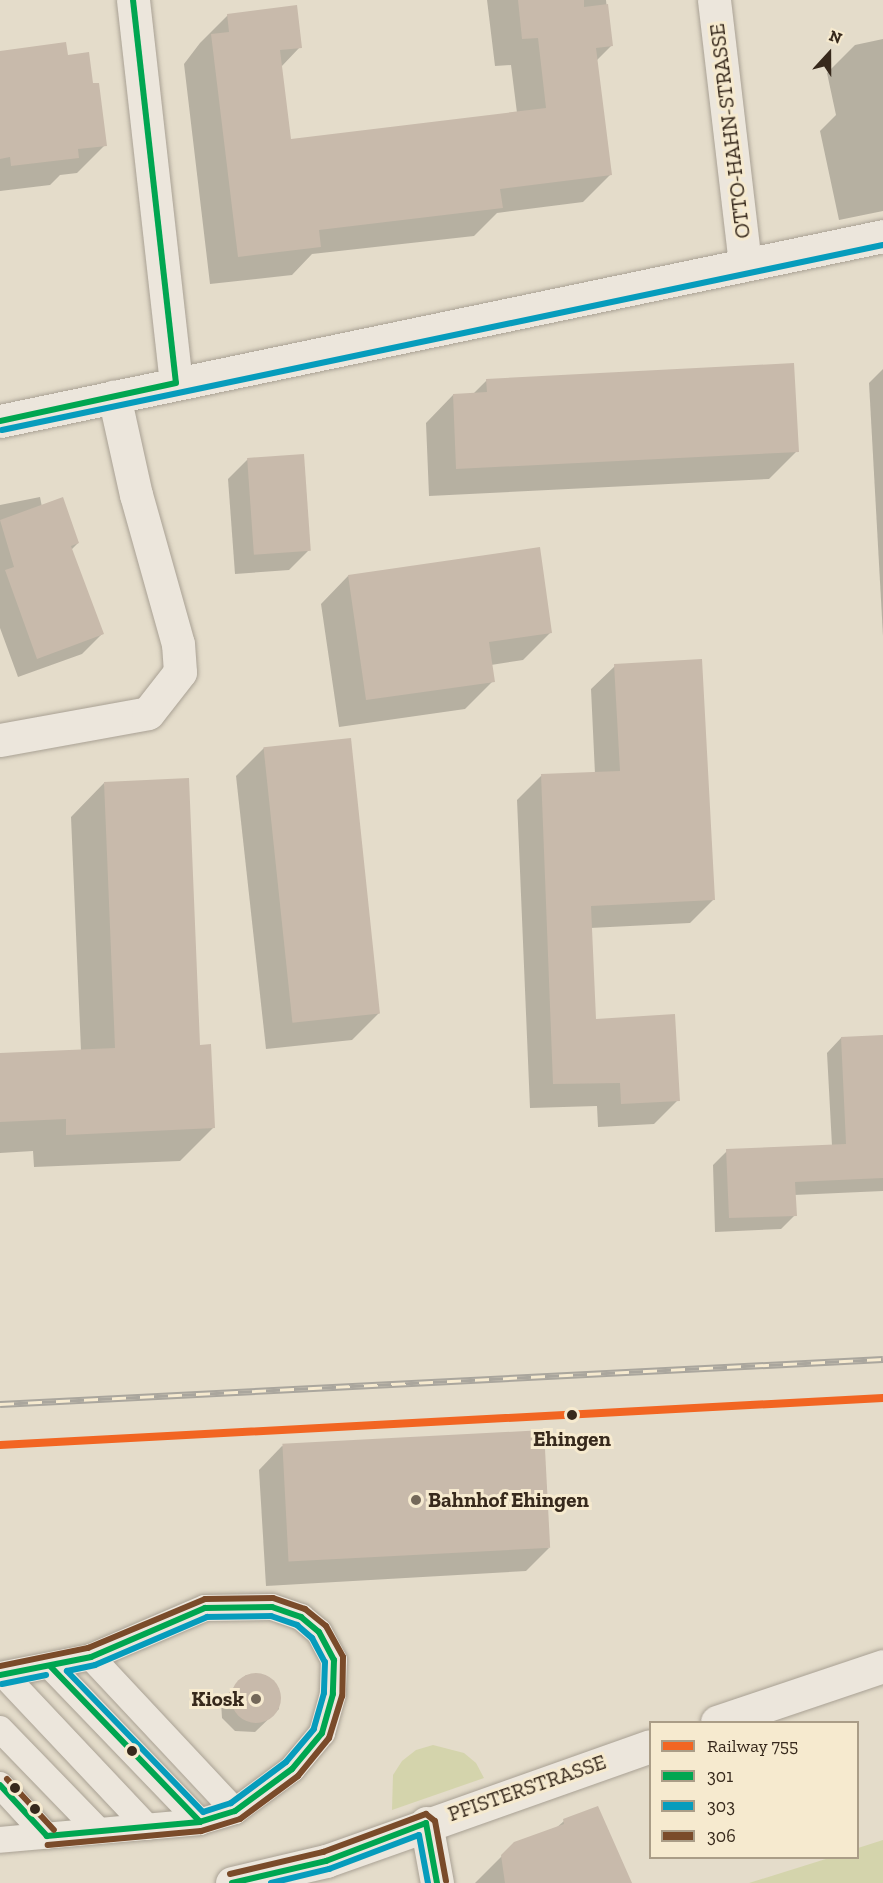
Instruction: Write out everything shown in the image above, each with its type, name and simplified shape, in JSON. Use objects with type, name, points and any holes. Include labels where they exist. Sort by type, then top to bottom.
[{"type":"street","points":[[134,0],[176,383]]},
{"type":"street","name":"OTTO-HAHN-STRASSE","points":[[714,0],[745,262]]},
{"type":"street","points":[[0,420],[745,262],[883,236]]},
{"type":"street","points":[[0,740],[148,713],[180,672],[178,644],[136,495],[114,396]]},
{"type":"street","points":[[720,1721],[883,1666]]},
{"type":"street","name":"PFISTERSTRASSE","points":[[232,1883],[326,1861],[426,1823],[649,1747]]},
{"type":"street","points":[[426,1823],[437,1883]]},
{"type":"lane","points":[[0,1840],[200,1822],[235,1811],[292,1769],[322,1733],[333,1694],[334,1660],[319,1632],[301,1617],[272,1607],[206,1608],[91,1657],[51,1667],[2,1675]]},
{"type":"lane","points":[[91,1657],[235,1811]]},
{"type":"lane","points":[[51,1667],[200,1822]]},
{"type":"lane","points":[[2,1675],[147,1827]]},
{"type":"lane","points":[[0,1729],[98,1830]]},
{"type":"lane","points":[[0,1785],[47,1836]]},
{"type":"green space","points":[[433,1745],[464,1753],[476,1763],[484,1778],[392,1810],[393,1775],[402,1761],[416,1750]]},
{"type":"green space","points":[[883,1840],[883,1883],[749,1883],[826,1859],[859,1859],[859,1848]]},
{"type":"building","points":[[518,0],[584,0],[584,7],[608,4],[613,46],[596,48],[612,175],[500,189],[503,208],[319,230],[321,247],[238,257],[211,34],[229,32],[227,14],[297,5],[302,48],[280,50],[291,139],[546,108],[538,38],[522,39]]},
{"type":"building","points":[[66,42],[68,55],[89,52],[93,83],[99,83],[107,146],[78,149],[79,158],[11,166],[10,157],[0,159],[0,51]]},
{"type":"building","points":[[794,363],[799,452],[456,469],[453,394],[487,392],[486,379]]},
{"type":"building","points":[[304,454],[311,551],[254,555],[247,458]]},
{"type":"building","points":[[63,497],[79,543],[71,546],[104,634],[37,659],[5,570],[14,567],[0,520]]},
{"type":"building","points":[[540,547],[552,633],[489,642],[495,682],[366,700],[348,575]]},
{"type":"building","points":[[702,659],[715,900],[591,906],[596,1019],[675,1014],[680,1101],[621,1104],[620,1083],[553,1084],[541,774],[620,771],[614,664]]},
{"type":"building","points":[[351,738],[380,1013],[292,1023],[263,747]]},
{"type":"building","points":[[189,778],[200,1045],[211,1044],[215,1128],[66,1135],[66,1119],[0,1122],[0,1053],[115,1048],[104,782]]},
{"type":"building","points":[[883,1035],[883,1178],[795,1182],[797,1216],[729,1218],[726,1149],[846,1144],[841,1037]]},
{"type":"building","name":"Bahnhof Ehingen","points":[[544,1430],[550,1548],[289,1562],[282,1444]]},
{"type":"building","name":"Kiosk","points":[[251,1673],[261,1673],[274,1680],[281,1693],[281,1703],[274,1716],[261,1723],[251,1723],[242,1719],[235,1712],[231,1703],[231,1693],[235,1684],[242,1677]]},
{"type":"building","points":[[598,1806],[632,1883],[505,1883],[501,1855],[514,1842],[564,1824],[563,1819]]},
{"type":"railway","points":[[0,1404],[883,1359]]},
{"type":"rail line","name":"755","points":[[0,1445],[883,1398]]},
{"type":"transit line","name":"301","points":[[133,0],[176,383]]},
{"type":"transit line","name":"303","points":[[2,430],[883,245]]},
{"type":"transit line","name":"301","points":[[0,421],[176,383]]},
{"type":"transit line","name":"306","points":[[0,1666],[88,1648],[205,1599],[273,1598],[305,1609],[326,1626],[343,1657],[342,1696],[329,1738],[298,1776],[240,1819],[201,1831],[48,1845]]},
{"type":"transit line","name":"301","points":[[0,1675],[91,1657],[205,1608],[272,1607],[301,1617],[319,1632],[334,1660],[333,1694],[322,1733],[292,1769],[235,1811],[200,1822],[47,1836],[0,1785]]},
{"type":"transit line","name":"303","points":[[271,1616],[297,1625],[312,1638],[325,1662],[324,1693],[314,1729],[286,1762],[231,1803],[203,1812],[67,1671],[95,1665],[207,1617],[271,1616]]},
{"type":"transit line","name":"301","points":[[51,1667],[200,1822]]},
{"type":"transit line","name":"303","points":[[2,1684],[46,1675]]},
{"type":"transit line","name":"306","points":[[7,1779],[54,1830]]},
{"type":"transit line","name":"306","points":[[230,1874],[323,1852],[426,1814],[435,1821],[446,1881]]},
{"type":"transit line","name":"301","points":[[426,1823],[437,1883]]},
{"type":"transit line","name":"301","points":[[232,1883],[326,1861],[426,1823]]},
{"type":"transit line","name":"303","points":[[271,1883],[329,1869],[419,1835],[428,1883]]},
{"type":"place","name":"Ehingen","points":[[572,1415]]},
{"type":"place","name":"Bahnhof Ehingen","points":[[416,1500]]},
{"type":"place","name":"Kiosk","points":[[256,1699]]}]
